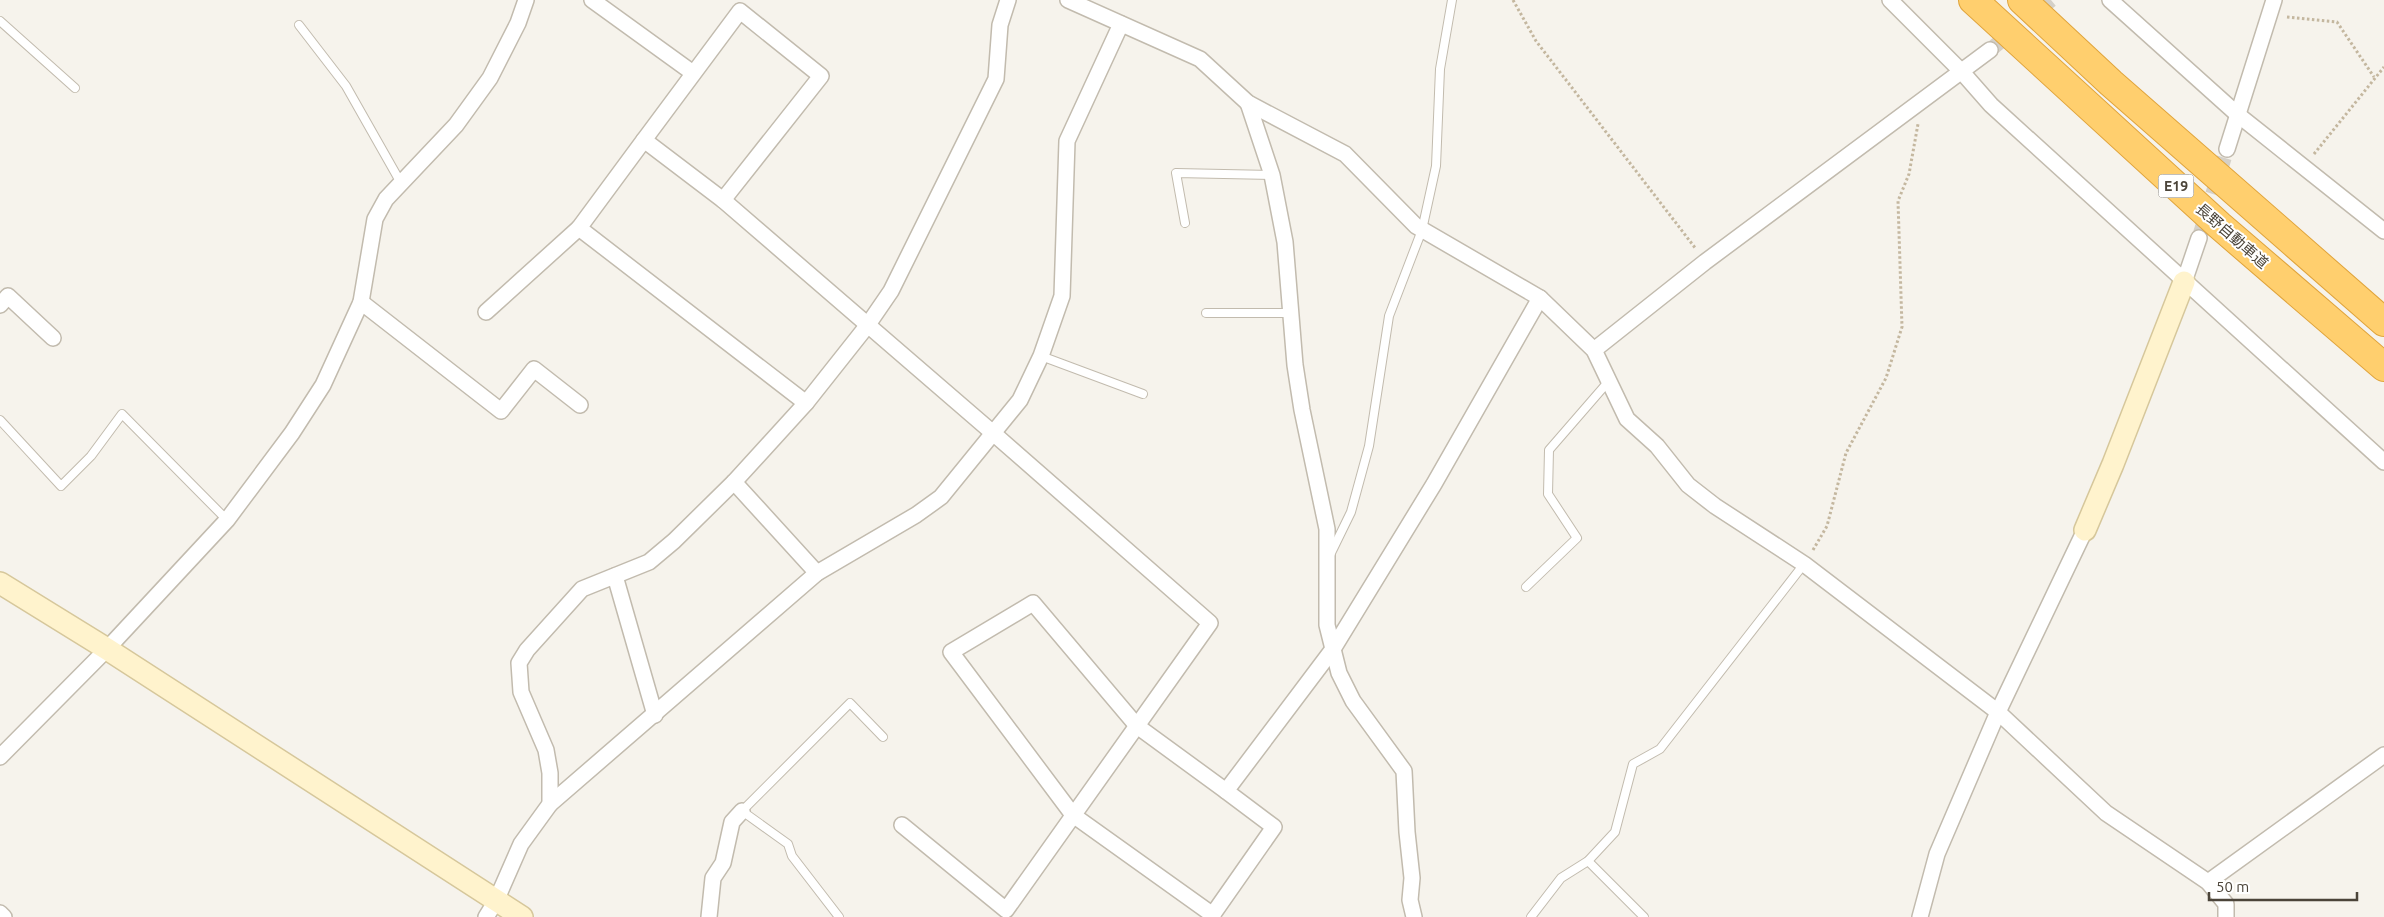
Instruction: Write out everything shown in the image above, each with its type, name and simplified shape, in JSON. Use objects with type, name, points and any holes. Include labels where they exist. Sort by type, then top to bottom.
[{"type":"highway","name":"長野自動車道","points":[[1973,0],[2219,225],[2384,367]]},
{"type":"highway","name":"E19","points":[[2022,0],[2154,121],[2384,322]]},
{"type":"street","points":[[0,757],[107,649],[227,520],[292,432],[323,385],[361,302],[375,219],[386,198],[456,126],[490,78],[518,23],[526,0]]},
{"type":"street","points":[[594,0],[693,74]]},
{"type":"street","points":[[550,804],[550,773],[546,750],[521,692],[519,663],[527,650],[582,589],[649,562],[734,482],[806,403],[867,326],[896,283],[996,79],[1000,25],[1008,0]]},
{"type":"street","points":[[1068,0],[1200,59],[1248,103],[1345,154],[1422,230],[1540,298],[1594,350],[1626,419],[1657,446],[1688,486],[1715,506],[1804,564],[1998,712],[2106,813],[2208,882],[2226,904],[2226,917]]},
{"type":"street","points":[[1890,0],[1962,72],[1991,105],[2384,462]]},
{"type":"street","points":[[2110,0],[2237,114],[2384,231]]},
{"type":"street","points":[[2227,149],[2274,0]]},
{"type":"street","points":[[486,312],[579,228],[740,11],[822,76],[722,200]]},
{"type":"street","points":[[491,909],[521,844],[550,804],[817,573],[916,515],[941,497],[1020,400],[1041,356],[1062,296],[1067,141],[1121,24]]},
{"type":"street","points":[[1594,350],[1705,262],[1990,50]]},
{"type":"street","points":[[1248,103],[1272,175],[1285,242],[1302,410],[1327,529],[1328,625],[1339,673],[1353,701],[1404,771],[1407,832],[1412,878],[1410,900],[1414,917]]},
{"type":"street","points":[[644,140],[722,200],[994,433],[1210,623],[1073,815],[1008,915],[902,825]]},
{"type":"street","points":[[579,228],[806,403]]},
{"type":"street","points":[[1920,917],[1937,854],[1998,712],[2084,530],[2117,455],[2184,282],[2199,238]]},
{"type":"street","points":[[0,305],[8,296],[53,338]]},
{"type":"street","points":[[1226,791],[1333,649],[1434,484],[1540,298]]},
{"type":"street","points":[[361,302],[501,411],[534,369],[580,405]]},
{"type":"street","points":[[734,482],[817,573]]},
{"type":"street","points":[[615,576],[655,715]]},
{"type":"street","points":[[0,583],[107,649],[491,909],[522,917]]},
{"type":"street","points":[[1033,603],[1136,726],[1226,791],[1274,827],[1212,916],[1073,815],[951,652],[1033,603]]},
{"type":"street","points":[[2208,882],[2384,755]]},
{"type":"street","points":[[709,917],[713,878],[723,863],[732,822],[742,811]]},
{"type":"street","points":[[0,913],[4,917]]},
{"type":"lane","points":[[1327,562],[1351,512],[1369,446],[1389,316],[1422,230],[1436,166],[1440,69],[1452,0]]},
{"type":"lane","points":[[0,21],[75,88]]},
{"type":"lane","points":[[299,25],[346,86],[400,183]]},
{"type":"lane","points":[[1185,223],[1176,173],[1272,175]]},
{"type":"lane","points":[[1206,313],[1291,313]]},
{"type":"lane","points":[[1041,356],[1143,394]]},
{"type":"lane","points":[[1526,587],[1577,538],[1548,494],[1549,450],[1608,382]]},
{"type":"lane","points":[[0,420],[61,486],[91,456],[122,414],[227,520]]},
{"type":"lane","points":[[1531,917],[1561,878],[1588,862],[1615,832],[1633,764],[1660,749],[1804,564]]},
{"type":"lane","points":[[839,917],[792,856],[788,844],[742,811],[850,703],[883,737]]},
{"type":"lane","points":[[1588,862],[1644,917]]},
{"type":"path","points":[[1513,0],[1536,41],[1705,262]]},
{"type":"path","points":[[2269,15],[2337,22],[2374,77]]},
{"type":"path","points":[[2304,166],[2384,67]]},
{"type":"path","points":[[1804,564],[1827,526],[1846,453],[1886,378],[1902,327],[1898,201],[1909,174],[1918,124],[1917,106]]},
{"type":"tunnel","points":[[1990,50],[2051,0]]},
{"type":"tunnel","points":[[2199,238],[2227,149]]}]
